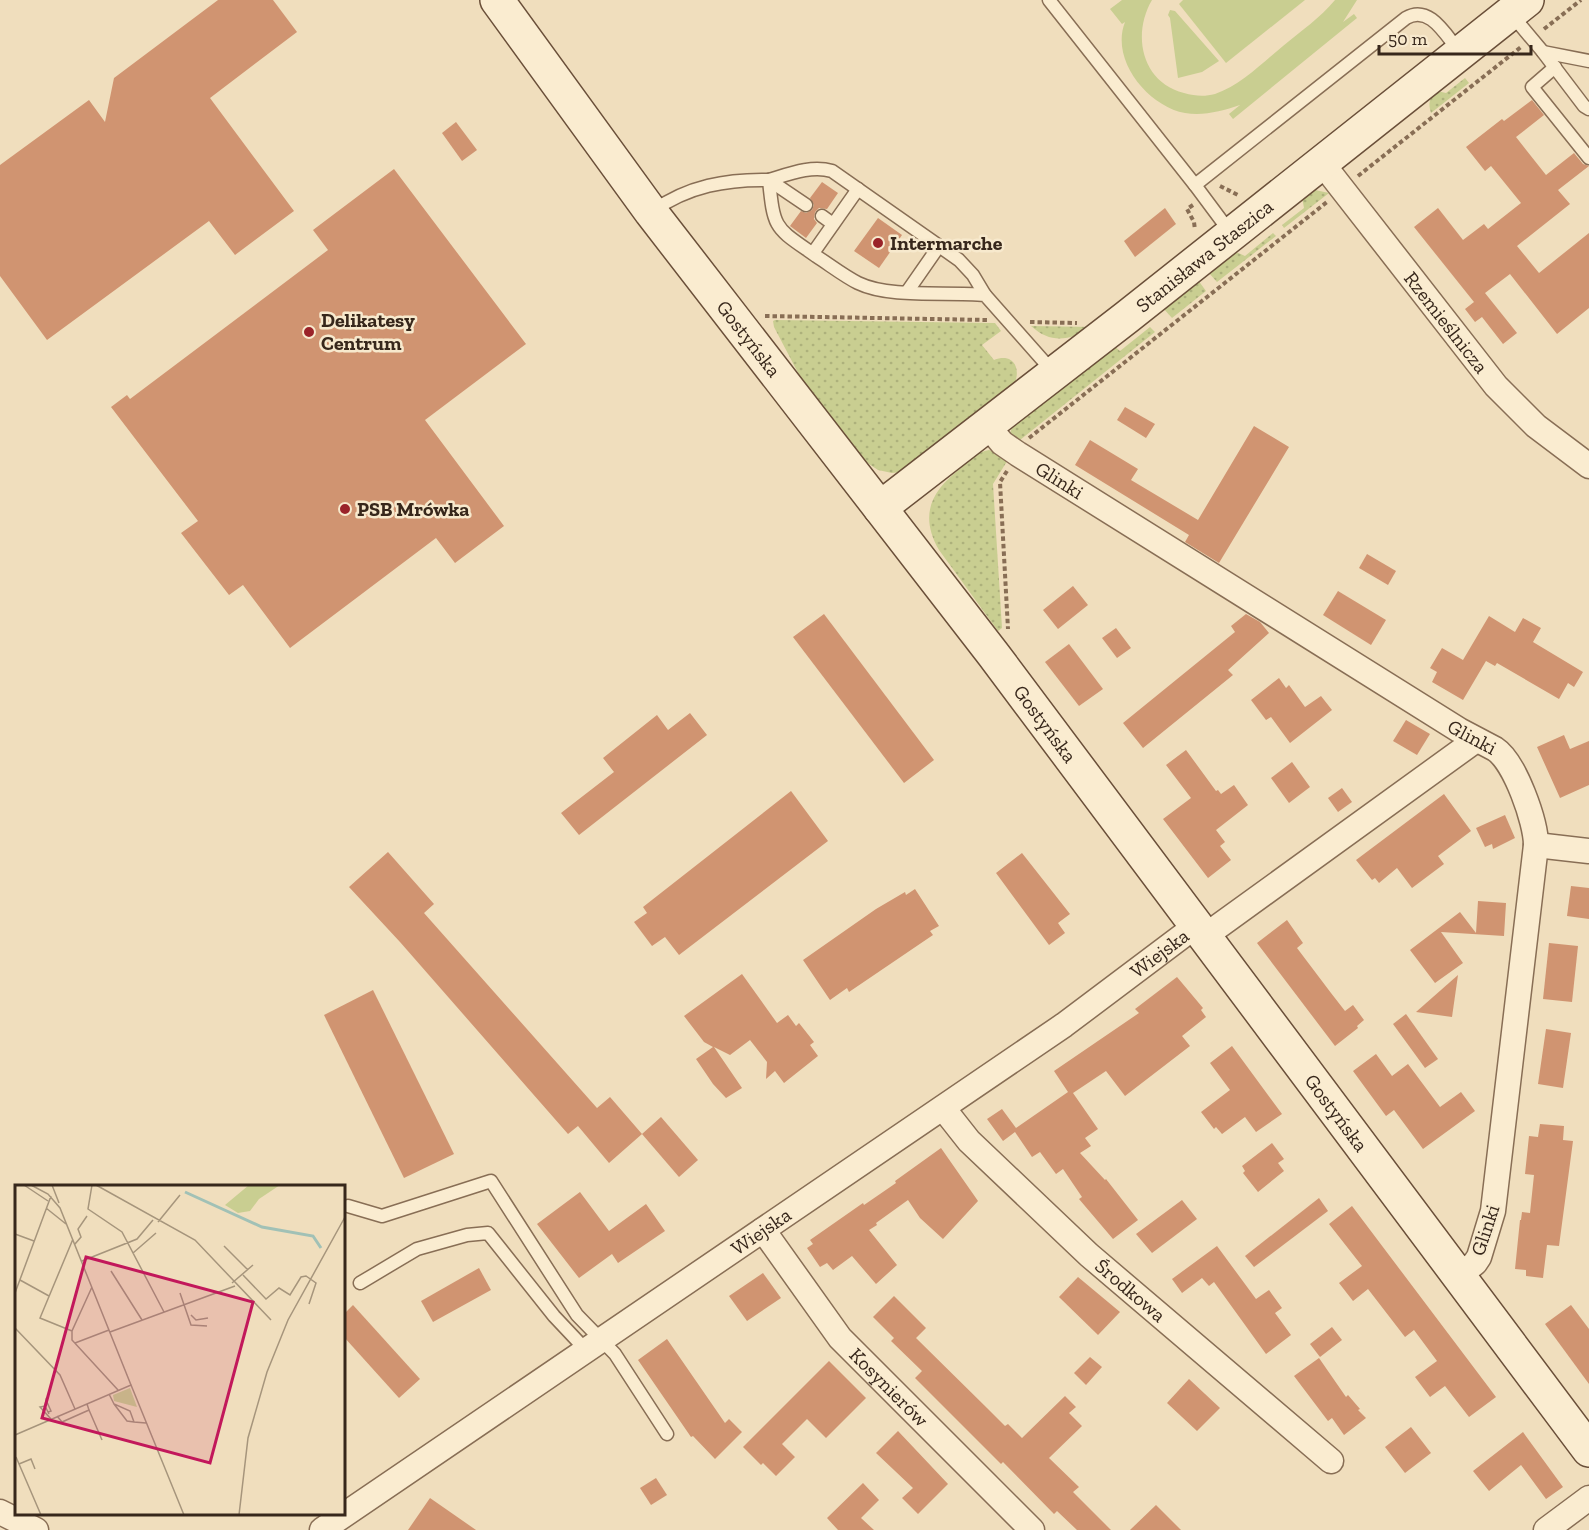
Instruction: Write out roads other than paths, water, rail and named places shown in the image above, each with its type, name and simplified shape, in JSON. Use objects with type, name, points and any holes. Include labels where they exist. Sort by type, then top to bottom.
[{"type":"main road","name":"Gostyńska","points":[[497,0],[651,212],[1000,663],[1589,1450]]},
{"type":"main road","name":"Stanisława Staszica","points":[[880,508],[1054,374],[1519,6]]},
{"type":"street","name":"Rzemieślnicza","points":[[1322,163],[1496,386],[1536,426],[1589,466]]},
{"type":"street","name":"Glinki","points":[[987,425],[1002,443],[1018,454],[1500,753],[1508,763],[1533,819],[1536,845],[1493,1210],[1479,1257],[1459,1276]]},
{"type":"street","name":"Wiejska","points":[[345,1514],[943,1108],[1064,1025],[1124,979],[1201,931],[1476,740]]},
{"type":"street","points":[[1536,845],[1589,851]]},
{"type":"street","name":"Środkowa","points":[[943,1108],[969,1141],[1089,1255],[1331,1461]]},
{"type":"street","name":"Kosynierów","points":[[763,1230],[840,1338],[1032,1530]]},
{"type":"street","points":[[1546,1530],[1589,1498]]},
{"type":"street","points":[[0,1512],[36,1530]]},
{"type":"street","name":"Wiejska","points":[[322,1530],[344,1515]]},
{"type":"lane","points":[[1049,0],[1232,234]]},
{"type":"lane","points":[[1519,6],[1532,38],[1589,109]]},
{"type":"lane","points":[[1195,185],[1410,16],[1420,14],[1430,17],[1461,53]]},
{"type":"lane","points":[[1543,52],[1589,61]]},
{"type":"lane","points":[[1555,67],[1532,87],[1589,158]]},
{"type":"lane","points":[[651,212],[682,194],[713,184],[743,180],[769,180],[799,172],[826,169],[832,171],[966,267],[979,282],[985,295],[1054,374]]},
{"type":"lane","points":[[769,180],[806,205]]},
{"type":"lane","points":[[769,180],[775,223],[784,234],[858,283],[870,288],[907,292],[985,295]]},
{"type":"lane","points":[[813,253],[858,189]]},
{"type":"lane","points":[[822,216],[833,224]]},
{"type":"lane","points":[[907,292],[939,246]]},
{"type":"lane","points":[[348,1206],[382,1216],[491,1182],[577,1315],[593,1345]]},
{"type":"lane","points":[[360,1283],[417,1249],[466,1235],[488,1233],[554,1316],[593,1345],[615,1354],[667,1434]]},
{"type":"place","name":"Intermarche","points":[[878,243]]},
{"type":"place","name":"Delikatesy Centrum","points":[[309,332]]},
{"type":"place","name":"PSB Mrówka","points":[[345,509]]}]
